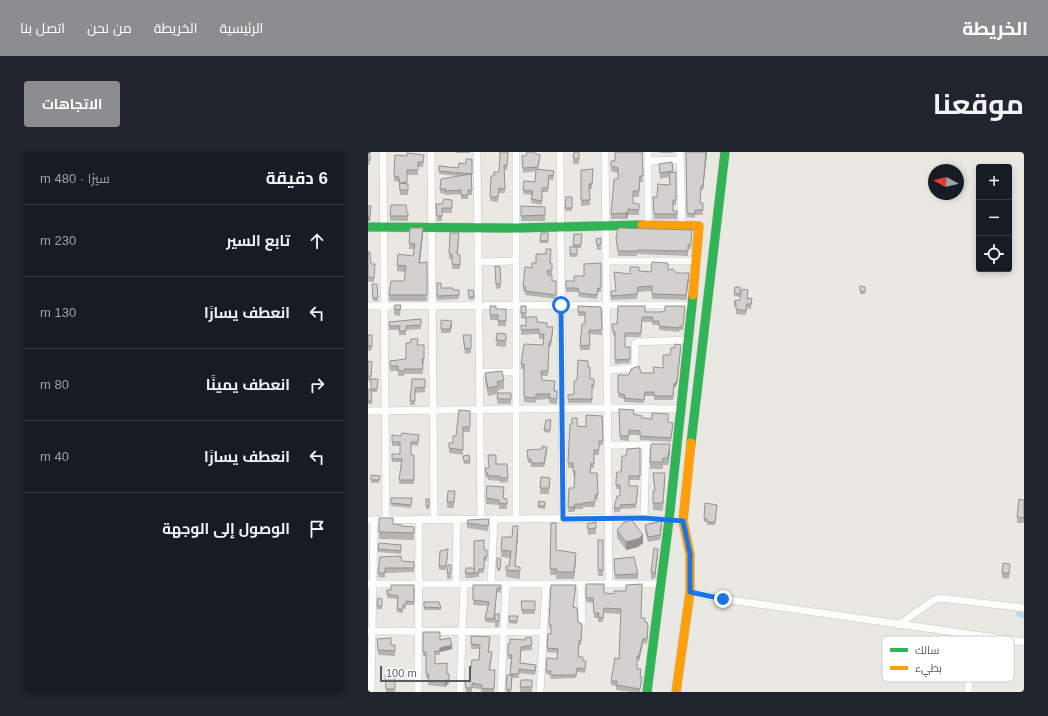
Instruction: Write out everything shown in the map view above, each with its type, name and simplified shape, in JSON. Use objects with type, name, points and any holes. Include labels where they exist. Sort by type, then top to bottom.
[{"type":"street","points":[[383,152],[386,520]]},
{"type":"street","points":[[431,152],[434,520]]},
{"type":"street","points":[[477,152],[481,519]]},
{"type":"street","points":[[516,152],[516,519]]},
{"type":"street","points":[[560,152],[563,519]]},
{"type":"street","points":[[605,152],[609,584]]},
{"type":"street","points":[[648,152],[648,225]]},
{"type":"street","points":[[680,152],[682,225]]},
{"type":"street","points":[[676,692],[690,592],[690,554],[683,521],[700,354],[725,152]]},
{"type":"street","points":[[648,161],[680,160]]},
{"type":"street","points":[[368,227],[516,228],[561,226],[698,225],[697,261],[680,409],[669,446],[669,520],[647,692]]},
{"type":"street","points":[[478,262],[515,261]]},
{"type":"street","points":[[607,261],[697,261]]},
{"type":"street","points":[[368,306],[692,305]]},
{"type":"street","points":[[608,370],[635,368],[635,344],[637,342],[688,340]]},
{"type":"street","points":[[480,372],[516,372]]},
{"type":"street","points":[[368,411],[562,408],[680,409]]},
{"type":"street","points":[[608,445],[646,444],[669,446]]},
{"type":"street","points":[[644,518],[646,444]]},
{"type":"street","points":[[371,692],[371,520],[644,518],[683,521]]},
{"type":"street","points":[[418,692],[417,584],[419,519]]},
{"type":"street","points":[[456,584],[457,519]]},
{"type":"street","points":[[492,584],[494,519]]},
{"type":"street","points":[[371,584],[661,584]]},
{"type":"street","points":[[460,692],[464,584]]},
{"type":"street","points":[[501,692],[506,584]]},
{"type":"street","points":[[540,692],[546,584]]},
{"type":"street","points":[[581,584],[582,623]]},
{"type":"street","points":[[690,592],[723,599],[898,625],[986,636]]},
{"type":"street","points":[[898,625],[934,600],[941,598],[1024,608]]},
{"type":"street","points":[[370,632],[543,632]]},
{"type":"street","points":[[1014,640],[1024,642]]},
{"type":"street","points":[[968,692],[969,682]]},
{"type":"building","points":[[368,152],[370,152],[370,160],[368,160]]},
{"type":"building","points":[[500,152],[508,152],[507,166],[504,165],[505,189],[499,188],[498,197],[490,197],[491,176],[494,176],[494,172],[499,172]]},
{"type":"building","points":[[527,152],[540,155],[538,167],[523,168],[522,156],[526,156]]},
{"type":"building","points":[[574,152],[579,152],[579,159],[573,158]]},
{"type":"building","points":[[615,152],[642,152],[643,176],[640,176],[639,191],[633,191],[633,203],[639,204],[639,210],[628,209],[628,212],[626,213],[611,214],[614,179],[618,179],[618,168],[611,166],[611,161],[615,161]]},
{"type":"building","points":[[686,152],[706,152],[700,203],[703,203],[703,210],[695,210],[695,214],[687,213]]},
{"type":"building","points":[[407,153],[424,155],[423,162],[418,162],[418,170],[407,170],[407,182],[400,183],[408,184],[408,190],[400,190],[399,177],[394,176],[395,155],[407,156]]},
{"type":"building","points":[[466,159],[472,159],[472,174],[439,171],[439,166],[458,168],[459,163],[466,164]]},
{"type":"building","points":[[672,162],[673,171],[660,173],[659,164]]},
{"type":"building","points":[[536,169],[554,171],[553,176],[549,175],[548,188],[542,188],[542,201],[531,199],[533,191],[523,190],[524,181],[535,182]]},
{"type":"building","points":[[593,169],[592,184],[589,184],[590,200],[581,200],[581,170]]},
{"type":"building","points":[[676,172],[676,200],[673,200],[673,211],[677,211],[677,214],[654,214],[653,197],[657,197],[658,184],[670,185],[669,173]]},
{"type":"building","points":[[471,174],[472,190],[468,190],[468,195],[461,195],[461,190],[445,191],[446,189],[440,189],[441,179]]},
{"type":"building","points":[[566,197],[572,197],[572,208],[565,208]]},
{"type":"building","points":[[444,199],[452,200],[452,208],[442,208],[442,216],[437,216],[436,204],[442,204]]},
{"type":"building","points":[[391,205],[406,205],[408,216],[390,216]]},
{"type":"building","points":[[368,206],[371,206],[370,216],[368,217]]},
{"type":"building","points":[[521,206],[545,207],[545,215],[521,216]]},
{"type":"building","points":[[410,228],[423,228],[419,263],[427,262],[427,295],[389,295],[391,281],[404,281],[406,266],[397,265],[398,254],[413,256],[415,244],[409,243]]},
{"type":"building","points":[[618,228],[692,230],[691,245],[688,245],[688,251],[618,251],[616,238]]},
{"type":"building","points":[[450,233],[459,233],[457,254],[460,255],[460,265],[452,264],[452,254],[449,254]]},
{"type":"building","points":[[541,233],[548,233],[548,241],[540,241]]},
{"type":"building","points":[[574,234],[582,234],[581,245],[573,245]]},
{"type":"building","points":[[601,238],[601,244],[597,245],[596,239]]},
{"type":"building","points":[[570,247],[577,247],[577,254],[570,254]]},
{"type":"building","points":[[546,249],[551,249],[550,263],[552,263],[552,270],[547,271],[548,275],[552,275],[552,281],[556,281],[556,295],[525,291],[526,287],[523,287],[525,267],[532,268],[532,263],[536,263],[536,254],[546,254]]},
{"type":"building","points":[[368,252],[370,252],[371,264],[375,264],[374,278],[368,277]]},
{"type":"building","points":[[652,262],[668,263],[668,270],[673,269],[676,273],[689,273],[686,295],[652,294],[652,286],[638,287],[637,294],[611,296],[611,291],[616,291],[614,272],[630,274],[630,267],[639,267],[639,271],[651,272]]},
{"type":"building","points":[[601,263],[601,288],[598,288],[597,295],[579,293],[578,288],[566,288],[566,281],[574,281],[574,276],[584,276],[584,264]]},
{"type":"building","points":[[495,266],[500,267],[501,283],[496,284]]},
{"type":"building","points":[[437,283],[441,283],[441,288],[453,288],[453,290],[459,290],[459,295],[437,296]]},
{"type":"building","points":[[372,284],[377,284],[378,298],[373,298]]},
{"type":"building","points":[[860,286],[865,287],[865,292],[860,291]]},
{"type":"building","points":[[735,287],[740,287],[740,294],[734,293]]},
{"type":"building","points":[[742,289],[748,290],[747,299],[752,298],[751,304],[747,304],[746,311],[736,309],[736,303],[734,301],[740,300]]},
{"type":"building","points":[[468,290],[473,290],[474,297],[469,297]]},
{"type":"building","points":[[395,305],[401,305],[400,310],[394,309]]},
{"type":"building","points":[[490,306],[496,306],[496,309],[506,309],[506,321],[498,321],[498,315],[490,315]]},
{"type":"building","points":[[521,306],[526,306],[526,313],[521,313]]},
{"type":"building","points":[[578,306],[601,307],[602,330],[589,330],[590,345],[580,346],[582,324],[585,324],[585,312],[578,312]]},
{"type":"building","points":[[618,306],[645,306],[645,312],[661,312],[665,311],[665,306],[685,306],[683,326],[680,326],[679,328],[659,326],[659,321],[652,321],[653,317],[642,317],[641,333],[625,333],[625,347],[630,347],[630,359],[615,360],[615,332],[613,331],[612,324],[617,324]]},
{"type":"building","points":[[526,317],[537,317],[537,322],[547,323],[547,327],[553,327],[551,342],[549,342],[548,371],[541,371],[542,380],[555,381],[554,391],[557,391],[557,399],[549,398],[550,394],[536,394],[536,398],[524,397],[524,364],[521,364],[524,344],[543,345],[544,334],[539,334],[539,329],[521,330],[521,325],[526,326]]},
{"type":"building","points":[[421,319],[421,325],[406,326],[406,331],[399,331],[400,326],[389,326],[389,322]]},
{"type":"building","points":[[441,320],[452,321],[450,329],[441,329]]},
{"type":"building","points":[[497,333],[506,334],[506,341],[496,340]]},
{"type":"building","points":[[368,335],[372,335],[372,346],[368,346]]},
{"type":"building","points":[[463,335],[471,335],[471,348],[465,349]]},
{"type":"building","points":[[411,339],[418,339],[417,345],[424,345],[424,359],[422,359],[423,369],[404,369],[404,371],[398,371],[398,366],[390,366],[390,361],[406,359],[406,343],[410,343]]},
{"type":"building","points":[[675,344],[681,345],[677,381],[674,384],[673,396],[654,396],[654,392],[645,392],[644,400],[624,398],[625,395],[618,393],[618,375],[629,375],[631,369],[639,366],[641,373],[654,373],[653,367],[663,368],[663,355],[670,355],[671,348],[674,348]]},
{"type":"building","points":[[578,360],[588,361],[588,367],[590,367],[590,379],[594,379],[594,385],[592,385],[592,399],[568,399],[568,395],[574,394],[574,381],[577,380]]},
{"type":"building","points":[[368,361],[372,362],[371,376],[368,376]]},
{"type":"building","points":[[502,371],[504,380],[497,382],[498,386],[488,388],[485,373]]},
{"type":"building","points":[[371,379],[378,379],[377,389],[371,389]]},
{"type":"building","points":[[412,379],[425,379],[425,387],[415,388],[415,401],[410,401]]},
{"type":"building","points":[[371,389],[372,401],[368,401],[368,390]]},
{"type":"building","points":[[498,393],[511,393],[511,399],[497,399]]},
{"type":"building","points":[[619,409],[634,410],[633,414],[642,416],[642,418],[652,419],[652,413],[668,414],[668,422],[673,423],[671,438],[640,436],[640,431],[629,430],[629,436],[620,436]]},
{"type":"building","points":[[459,410],[470,411],[470,427],[463,427],[463,450],[449,448],[449,443],[453,443],[453,436],[456,436]]},
{"type":"building","points":[[586,415],[602,416],[603,441],[599,441],[599,450],[594,450],[594,464],[591,463],[590,473],[597,473],[598,495],[595,495],[595,502],[575,504],[574,507],[568,507],[569,488],[574,488],[575,471],[573,471],[573,463],[568,463],[570,424],[572,424],[572,418],[577,418],[577,426],[586,427]]},
{"type":"building","points":[[546,420],[551,420],[550,430],[544,430]]},
{"type":"building","points":[[402,433],[419,435],[418,442],[411,442],[411,455],[414,455],[414,480],[399,480],[402,459],[392,459],[392,454],[400,454],[400,442],[392,442],[392,435],[401,436]]},
{"type":"building","points":[[651,444],[670,444],[668,458],[663,458],[663,462],[650,462]]},
{"type":"building","points":[[542,446],[547,447],[544,463],[531,463],[531,459],[528,459],[527,450],[542,449]]},
{"type":"building","points":[[640,448],[640,476],[629,476],[629,486],[638,486],[636,504],[620,505],[620,508],[614,508],[617,496],[620,496],[620,485],[616,485],[616,480],[617,472],[621,472],[622,456],[626,456],[627,449]]},
{"type":"building","points":[[469,455],[470,461],[464,461],[463,456]]},
{"type":"building","points":[[488,455],[496,455],[496,464],[507,464],[508,478],[488,476],[485,468],[489,468]]},
{"type":"building","points":[[653,473],[665,473],[663,503],[653,503],[653,491],[655,491]]},
{"type":"building","points":[[371,475],[380,476],[379,480],[371,480]]},
{"type":"building","points":[[541,477],[550,478],[549,488],[540,488]]},
{"type":"building","points":[[487,486],[504,487],[503,498],[507,499],[507,504],[499,503],[499,500],[486,498]]},
{"type":"building","points":[[448,491],[455,491],[454,502],[447,502]]},
{"type":"building","points":[[391,498],[412,498],[411,505],[391,503]]},
{"type":"building","points":[[426,499],[429,499],[429,506],[426,506]]},
{"type":"building","points":[[1019,499],[1024,500],[1024,518],[1017,517]]},
{"type":"building","points":[[539,501],[545,502],[545,506],[538,506]]},
{"type":"building","points":[[705,503],[717,505],[715,522],[707,522],[707,519],[704,519]]},
{"type":"building","points":[[379,518],[393,518],[393,524],[414,527],[414,533],[379,532]]},
{"type":"building","points":[[489,519],[488,526],[467,523],[468,520]]},
{"type":"building","points":[[631,519],[643,535],[638,539],[626,542],[617,530],[625,521],[626,523]]},
{"type":"building","points":[[659,519],[662,519],[660,535],[648,537],[645,525],[658,522]]},
{"type":"building","points":[[596,522],[596,528],[588,529],[587,524]]},
{"type":"building","points":[[551,523],[556,523],[556,550],[576,553],[574,572],[556,572],[557,569],[550,569]]},
{"type":"building","points":[[513,526],[518,526],[515,566],[520,567],[520,571],[506,570],[506,566],[509,566],[511,551],[501,550],[502,537],[512,537]]},
{"type":"building","points":[[484,540],[484,550],[487,550],[487,557],[484,557],[484,569],[479,569],[479,573],[474,573],[474,541]]},
{"type":"building","points":[[598,540],[603,540],[603,570],[598,570]]},
{"type":"building","points":[[379,543],[401,545],[401,551],[378,549]]},
{"type":"building","points":[[654,548],[658,549],[655,573],[651,573]]},
{"type":"building","points":[[448,549],[446,566],[439,566],[440,551]]},
{"type":"building","points":[[401,556],[402,561],[414,562],[414,568],[385,568],[385,573],[378,573],[380,557]]},
{"type":"building","points":[[634,557],[638,574],[615,575],[614,559]]},
{"type":"building","points":[[497,558],[501,559],[500,569],[497,568]]},
{"type":"building","points":[[1003,563],[1010,564],[1009,573],[1002,573]]},
{"type":"building","points":[[448,565],[451,565],[451,573],[447,573]]},
{"type":"building","points":[[466,568],[474,568],[474,573],[465,573]]},
{"type":"building","points":[[586,584],[604,584],[604,593],[614,594],[614,591],[626,591],[626,585],[642,584],[641,618],[645,618],[645,622],[647,622],[648,626],[647,639],[643,639],[639,656],[637,656],[637,669],[641,669],[640,677],[642,677],[640,689],[616,685],[617,681],[611,681],[615,658],[619,659],[621,609],[604,608],[603,618],[598,617],[599,613],[594,613],[593,598],[586,598]]},
{"type":"building","points":[[391,585],[414,585],[414,602],[406,601],[406,605],[403,605],[403,609],[397,609],[398,596],[387,594],[387,590],[391,590]]},
{"type":"building","points":[[473,585],[501,585],[501,588],[497,588],[494,619],[485,618],[489,602],[473,600]]},
{"type":"building","points":[[551,585],[576,585],[573,607],[577,608],[578,622],[582,624],[578,657],[583,657],[583,661],[586,661],[585,669],[577,668],[576,675],[550,675],[551,671],[546,671],[547,658],[557,659],[558,649],[547,648],[548,634],[551,634],[551,625],[549,624]]},
{"type":"building","points":[[378,598],[382,599],[382,606],[377,606]]},
{"type":"building","points":[[521,601],[535,601],[535,610],[522,610]]},
{"type":"building","points":[[424,602],[439,602],[441,608],[424,607]]},
{"type":"building","points":[[495,614],[499,614],[499,621],[495,621]]},
{"type":"building","points":[[509,616],[518,616],[517,621],[509,621]]},
{"type":"building","points":[[423,632],[440,632],[440,640],[450,638],[452,645],[440,648],[440,651],[435,651],[435,664],[447,663],[447,674],[449,674],[449,679],[445,682],[428,681],[429,674],[426,674],[426,652],[423,652]]},
{"type":"building","points":[[471,636],[490,637],[488,652],[492,652],[489,670],[495,670],[494,689],[481,688],[482,685],[472,683],[472,688],[466,688],[465,681],[469,681],[472,660],[479,660],[480,645],[471,644]]},
{"type":"building","points":[[531,637],[532,645],[521,647],[520,663],[536,665],[535,671],[519,669],[519,674],[510,674],[512,655],[508,655],[508,644],[510,644],[510,639],[525,640],[525,638]]},
{"type":"building","points":[[391,638],[391,645],[395,645],[395,651],[378,650],[377,639]]},
{"type":"building","points":[[385,675],[395,675],[395,689],[386,689]]},
{"type":"building","points":[[507,675],[512,675],[511,690],[506,689]]},
{"type":"building","points":[[521,680],[532,680],[532,687],[520,687]]},
{"type":"waterway","points":[[1019,614],[1024,615]]},
{"type":"traffic: fast","points":[[691,443],[725,152]]},
{"type":"traffic: fast","points":[[368,227],[516,228],[642,225]]},
{"type":"traffic: fast","points":[[647,692],[669,520],[693,295]]},
{"type":"traffic: slow","points":[[642,225],[699,226],[693,295]]},
{"type":"traffic: slow","points":[[676,692],[690,592],[690,554],[683,521],[691,443]]},
{"type":"route","points":[[561,305],[563,519],[644,518],[683,521],[690,554],[690,592],[723,599]]}]
